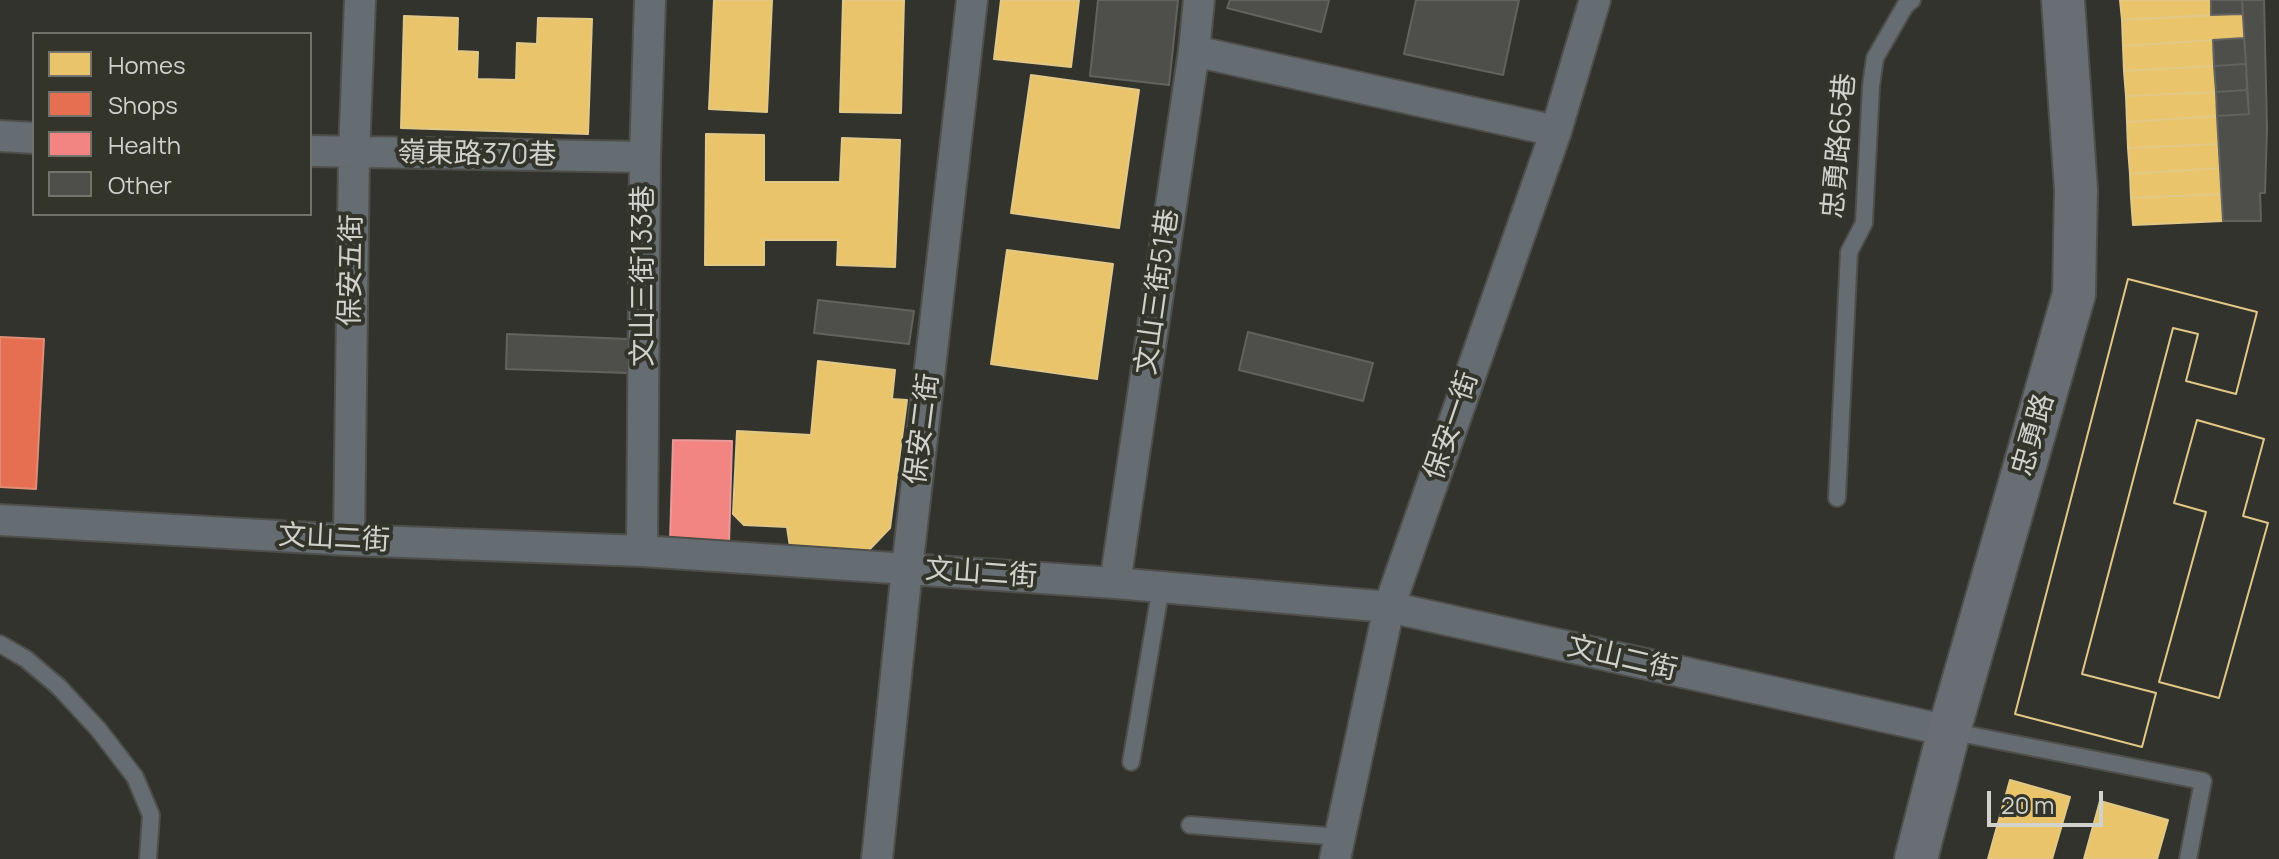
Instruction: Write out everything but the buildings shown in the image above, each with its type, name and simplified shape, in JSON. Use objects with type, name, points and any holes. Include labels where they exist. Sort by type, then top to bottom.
[{"type":"main road","name":"忠勇路","points":[[1916,859],[1949,731],[2074,294],[2076,190],[2063,0]]},
{"type":"street","name":"保安五街","points":[[349,540],[354,153],[360,0]]},
{"type":"street","name":"文山三街133巷","points":[[642,551],[645,157],[650,0]]},
{"type":"street","name":"保安二街","points":[[877,859],[972,0]]},
{"type":"street","name":"文山三街51巷","points":[[1115,583],[1199,0]]},
{"type":"street","name":"保安一街","points":[[1338,848],[1389,607],[1556,131],[1595,0]]},
{"type":"street","points":[[1194,51],[1556,131]]},
{"type":"street","points":[[0,136],[32,138]]},
{"type":"street","name":"嶺東路370巷","points":[[312,151],[645,157]]},
{"type":"street","name":"文山二街","points":[[0,520],[349,540],[642,551],[1115,583],[1389,607],[1949,731]]},
{"type":"lane","name":"忠勇路65巷","points":[[1837,498],[1849,252],[1864,223],[1875,58],[1905,6],[1912,0]]},
{"type":"lane","points":[[1131,762],[1161,587]]},
{"type":"lane","points":[[0,644],[26,659],[59,687],[98,729],[135,777],[151,815],[148,859]]},
{"type":"lane","points":[[1949,731],[2203,781],[2188,859]]},
{"type":"lane","points":[[1190,825],[1338,848]]}]
